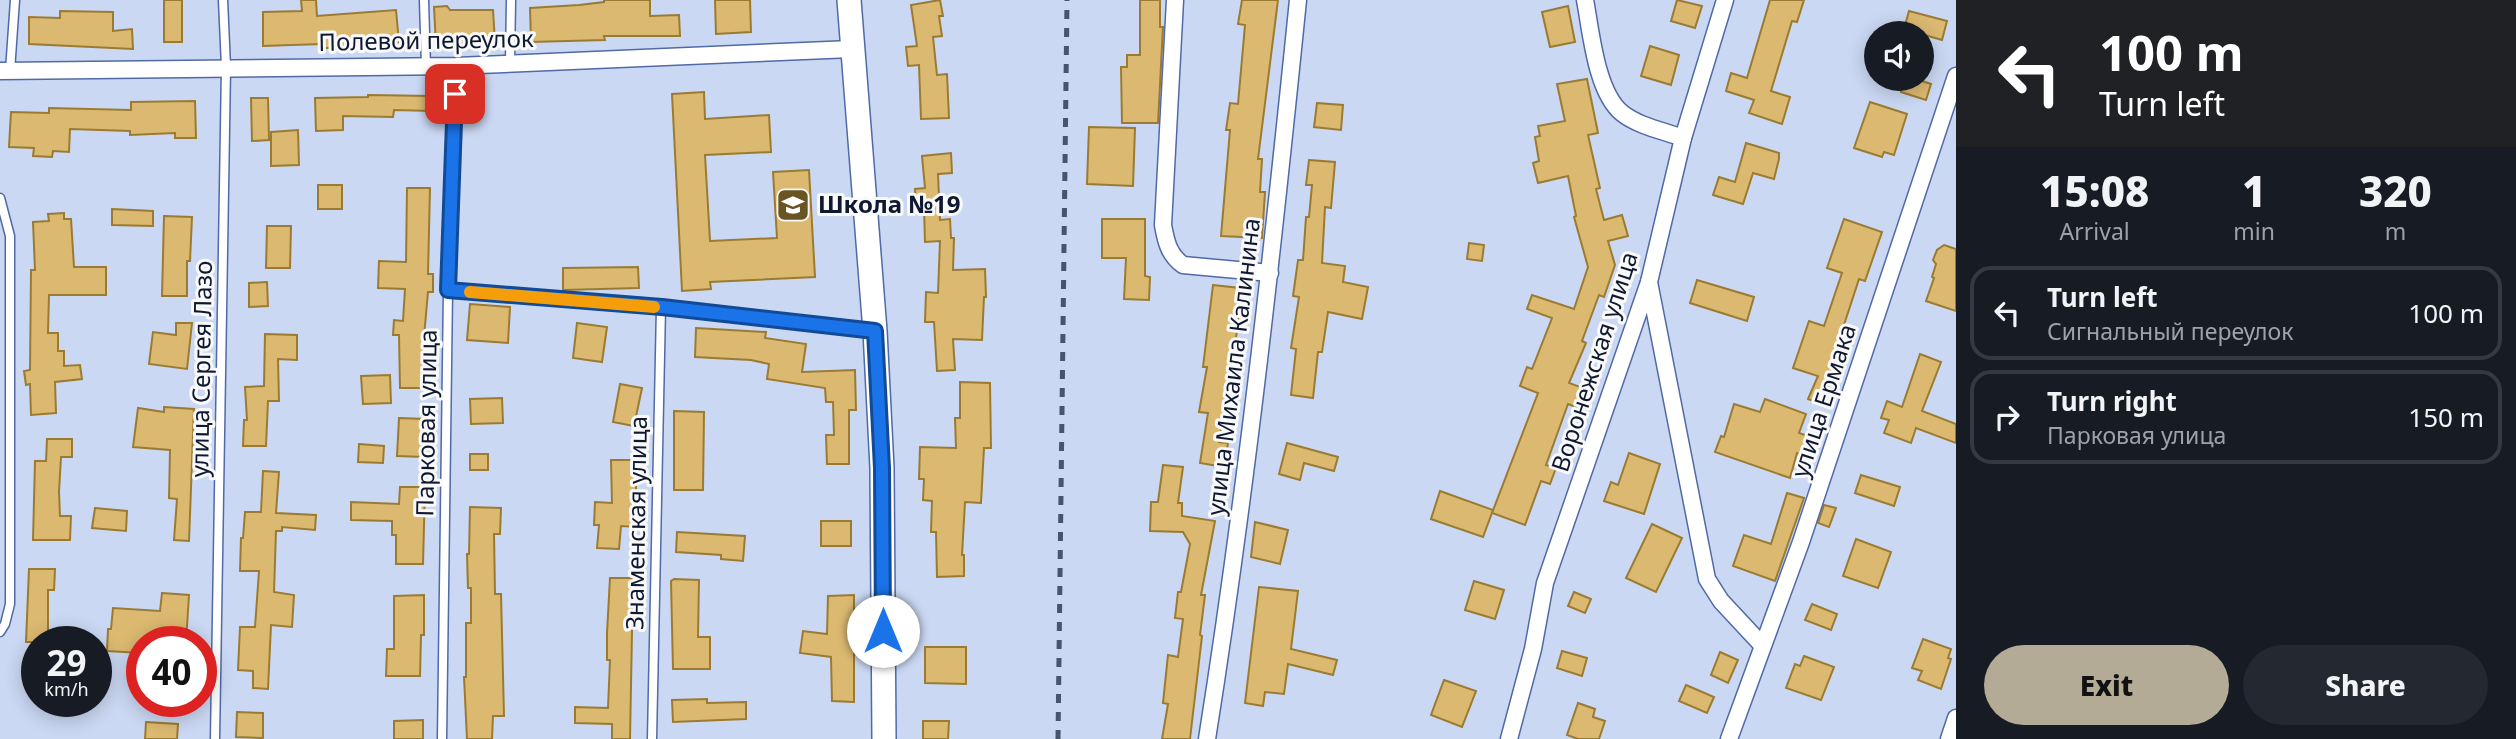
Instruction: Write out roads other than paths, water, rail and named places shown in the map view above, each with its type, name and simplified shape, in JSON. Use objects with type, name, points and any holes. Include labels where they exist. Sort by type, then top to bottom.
[{"type":"street","points":[[849,0],[875,331],[882,468],[884,739]]},
{"type":"street","points":[[1175,0],[1163,225],[1166,242],[1175,259],[1183,265],[1270,273]]},
{"type":"street","name":"улица Михаила Калинина","points":[[1207,739],[1227,614],[1270,273],[1298,0]]},
{"type":"street","points":[[1585,0],[1602,81],[1615,106],[1633,120],[1684,138]]},
{"type":"street","name":"Воронежская улица","points":[[1509,739],[1533,649],[1540,602],[1553,557],[1649,282],[1684,138],[1725,0]]},
{"type":"street","name":"Полевой переулок","points":[[5,71],[456,66],[852,49]]},
{"type":"street","name":"улица Ермака","points":[[1729,739],[1801,542],[1956,76]]},
{"type":"street","points":[[1649,282],[1707,579],[1721,601],[1762,645]]},
{"type":"street","points":[[1949,739],[1956,718]]},
{"type":"lane","points":[[5,71],[15,0]]},
{"type":"lane","name":"улица Сергея Лазо","points":[[215,739],[226,67],[223,0]]},
{"type":"lane","points":[[424,0],[426,66]]},
{"type":"lane","points":[[510,63],[511,0]]},
{"type":"lane","name":"Парковая улица","points":[[442,739],[448,290],[456,66]]},
{"type":"lane","points":[[0,198],[9,236],[10,375],[10,604],[0,632]]},
{"type":"lane","points":[[448,290],[662,307],[875,331]]},
{"type":"lane","name":"Знаменская улица","points":[[652,739],[662,307]]},
{"type":"lane","points":[[0,374],[10,375]]},
{"type":"railway","points":[[1058,739],[1067,0]]},
{"type":"place","name":"Школа №19","points":[[793,205]]}]
